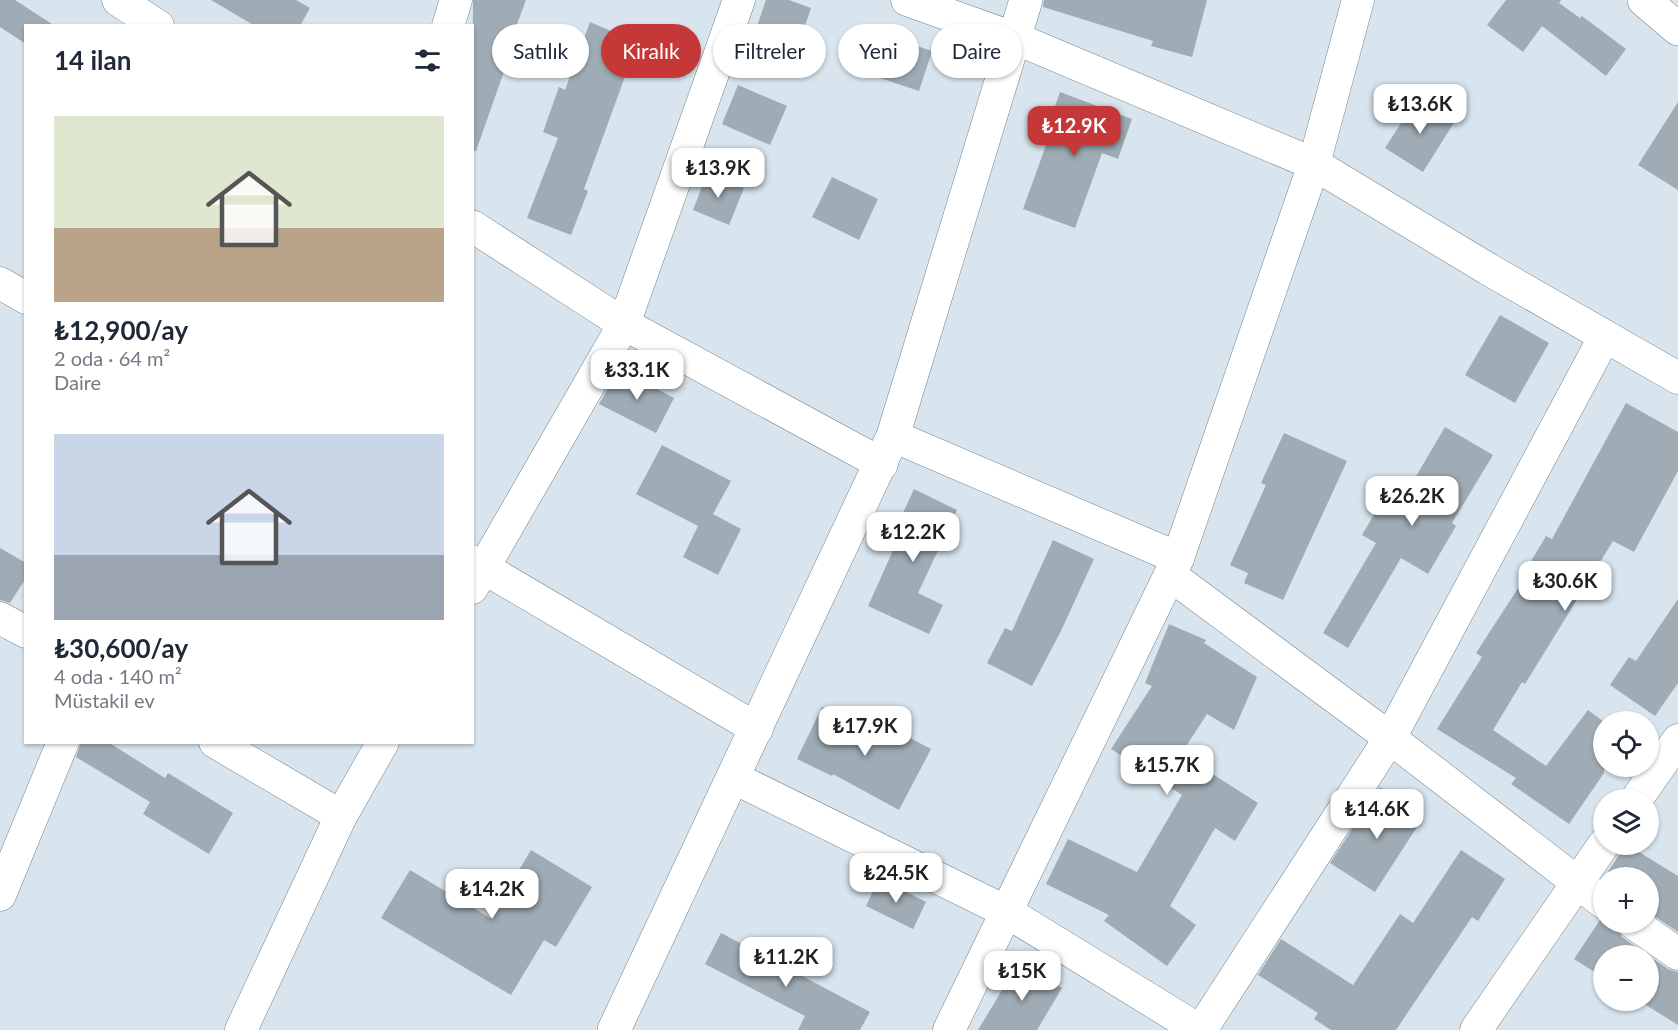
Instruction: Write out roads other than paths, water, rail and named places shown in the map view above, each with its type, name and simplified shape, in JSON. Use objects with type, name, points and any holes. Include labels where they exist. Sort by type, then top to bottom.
[{"type":"street","points":[[118,0],[158,16]]},
{"type":"street","points":[[449,24],[456,0]]},
{"type":"street","points":[[739,0],[624,324],[476,572],[757,729]]},
{"type":"street","points":[[907,0],[975,24]]},
{"type":"street","points":[[1020,24],[1026,0]]},
{"type":"street","points":[[949,1030],[1174,566],[1314,164],[1358,0]]},
{"type":"street","points":[[1022,41],[1314,164],[1678,378]]},
{"type":"street","points":[[614,1030],[888,450],[1005,78]]},
{"type":"street","points":[[474,227],[624,324],[888,450],[1174,566],[1593,896]]},
{"type":"street","points":[[0,283],[24,297]]},
{"type":"street","points":[[734,778],[1007,912],[1200,1030],[1390,738],[1605,336]]},
{"type":"street","points":[[0,618],[24,631]]},
{"type":"street","points":[[1644,789],[1678,740]]},
{"type":"street","points":[[0,895],[62,744]]},
{"type":"street","points":[[218,744],[340,816]]},
{"type":"street","points":[[241,1030],[340,816],[382,744]]},
{"type":"street","points":[[1476,1030],[1596,855]]},
{"type":"street","points":[[1648,933],[1678,954]]}]
